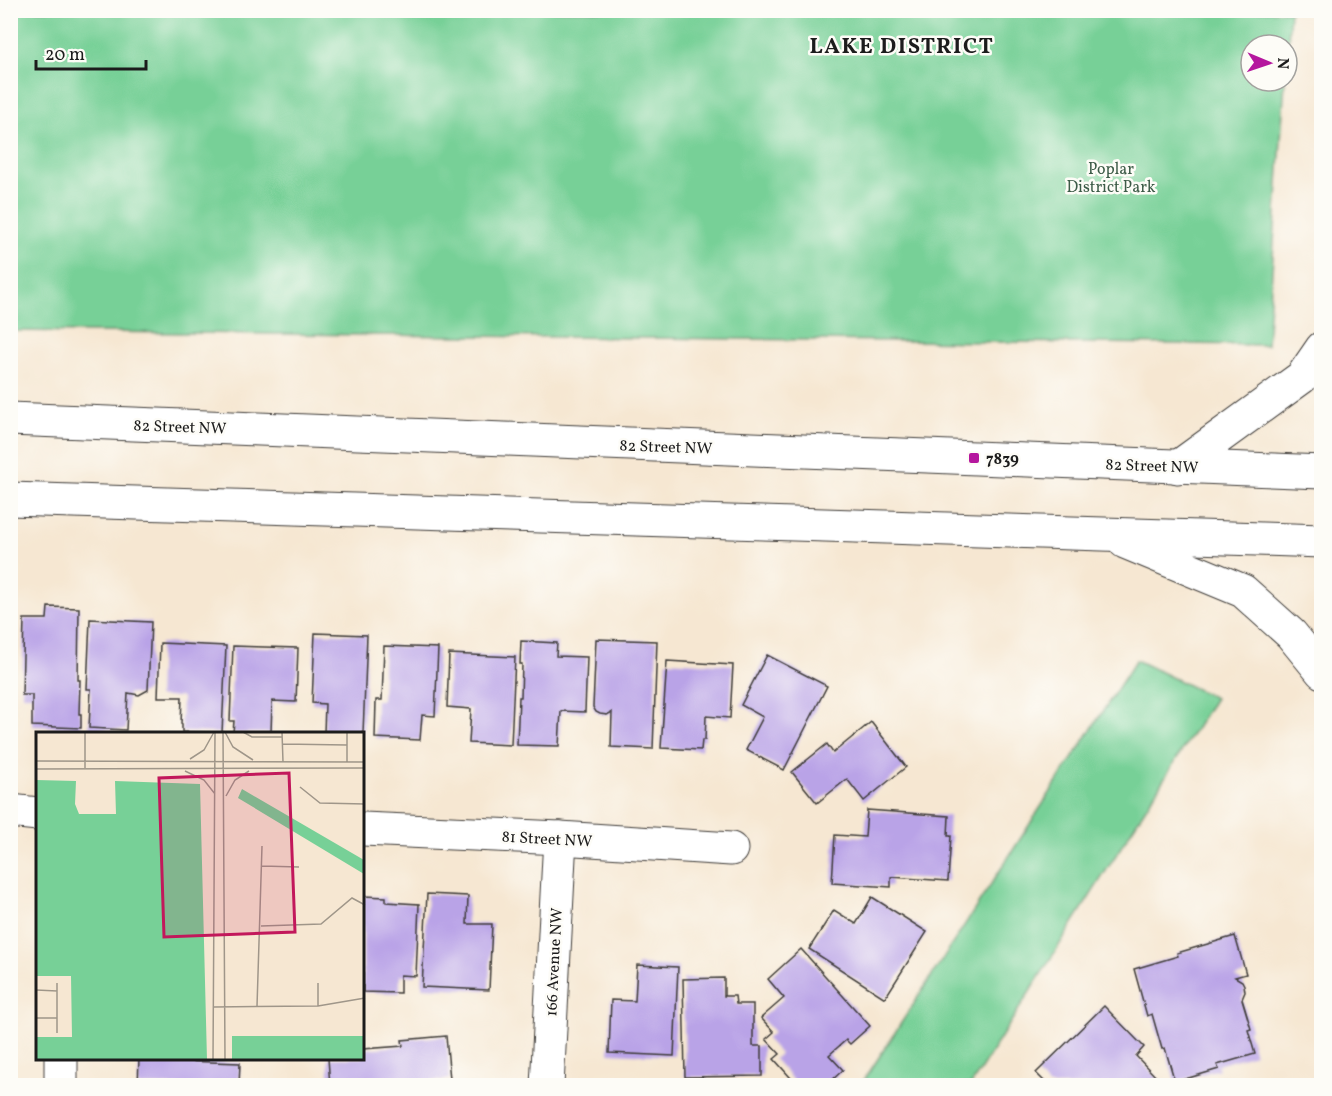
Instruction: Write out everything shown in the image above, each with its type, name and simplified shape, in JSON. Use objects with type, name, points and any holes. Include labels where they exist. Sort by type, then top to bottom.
[{"type":"main road","points":[[1178,467],[1302,377],[1322,348]]},
{"type":"main road","name":"82 Street NW","points":[[10,419],[1322,472]]},
{"type":"main road","points":[[10,500],[1322,541]]},
{"type":"main road","points":[[1104,533],[1243,591],[1291,634],[1322,672]]},
{"type":"main road","points":[[10,811],[36,814]]},
{"type":"main road","name":"81 Street NW","points":[[364,829],[730,849]]},
{"type":"main road","name":"166 Avenue NW","points":[[547,1086],[560,838]]},
{"type":"main road","points":[[61,1060],[61,1086]]},
{"type":"green space","name":"Poplar District Park","points":[[11,10],[1290,11],[1289,33],[1239,33],[1239,93],[1284,93],[1267,345],[11,331]]},
{"type":"green space","points":[[1136,660],[1215,698],[971,1085],[861,1085]]},
{"type":"building","points":[[48,607],[79,608],[78,680],[80,680],[81,728],[32,726],[32,695],[22,695],[24,619],[47,619]]},
{"type":"building","points":[[90,619],[151,622],[148,690],[139,695],[128,693],[126,730],[89,728],[91,689],[87,689]]},
{"type":"building","points":[[315,633],[367,635],[363,732],[324,732],[325,704],[312,703]]},
{"type":"building","points":[[596,639],[657,641],[653,749],[611,747],[612,712],[607,715],[600,714],[593,707]]},
{"type":"building","points":[[521,641],[557,643],[556,656],[587,657],[585,712],[561,711],[559,746],[517,745],[519,697],[521,697]]},
{"type":"building","points":[[160,643],[226,646],[222,732],[182,732],[182,697],[158,697]]},
{"type":"building","points":[[233,646],[298,648],[296,702],[272,701],[271,732],[233,732],[234,721],[230,721]]},
{"type":"building","points":[[384,646],[438,648],[435,716],[422,715],[420,740],[375,738],[376,700],[382,700]]},
{"type":"building","points":[[449,654],[515,657],[511,745],[469,743],[471,709],[447,707]]},
{"type":"building","points":[[767,655],[827,686],[784,770],[746,750],[763,717],[741,705]]},
{"type":"building","points":[[667,661],[733,665],[730,718],[706,716],[705,740],[702,740],[701,750],[661,748]]},
{"type":"building","points":[[871,722],[906,767],[864,801],[847,779],[817,803],[792,772],[827,744],[833,753]]},
{"type":"building","points":[[867,810],[949,816],[948,836],[951,836],[948,881],[891,877],[891,887],[832,883],[835,835],[865,837]]},
{"type":"building","points":[[427,894],[468,896],[467,924],[492,924],[489,990],[422,987]]},
{"type":"building","points":[[364,896],[386,897],[386,902],[419,904],[416,976],[400,975],[400,993],[364,992]]},
{"type":"building","points":[[872,897],[927,932],[885,998],[809,949],[834,910],[856,924]]},
{"type":"building","points":[[1235,936],[1246,974],[1235,977],[1244,985],[1245,992],[1242,999],[1251,1029],[1248,1030],[1255,1054],[1217,1065],[1219,1069],[1175,1082],[1152,1014],[1147,1016],[1134,969],[1178,956],[1177,953]]},
{"type":"building","points":[[801,949],[870,1026],[850,1044],[846,1040],[829,1055],[843,1070],[829,1083],[832,1086],[798,1086],[774,1059],[780,1054],[766,1039],[774,1032],[761,1018],[784,998],[768,979]]},
{"type":"building","points":[[637,965],[678,967],[674,1056],[609,1053],[611,1000],[635,1001]]},
{"type":"building","points":[[724,978],[724,996],[735,996],[736,1004],[753,1004],[753,1046],[762,1046],[762,1076],[685,1077],[683,979]]},
{"type":"building","points":[[1104,1006],[1144,1047],[1136,1056],[1159,1080],[1154,1086],[1049,1086],[1036,1073]]},
{"type":"building","points":[[446,1036],[450,1079],[414,1083],[415,1086],[330,1086],[328,1060],[364,1060],[364,1049],[403,1046],[402,1040]]},
{"type":"building","points":[[139,1060],[240,1063],[239,1086],[138,1086]]},
{"type":"place","name":"7839","points":[[974,458]]},
{"type":"district","name":"LAKE DISTRICT","points":[[902,45]]}]
